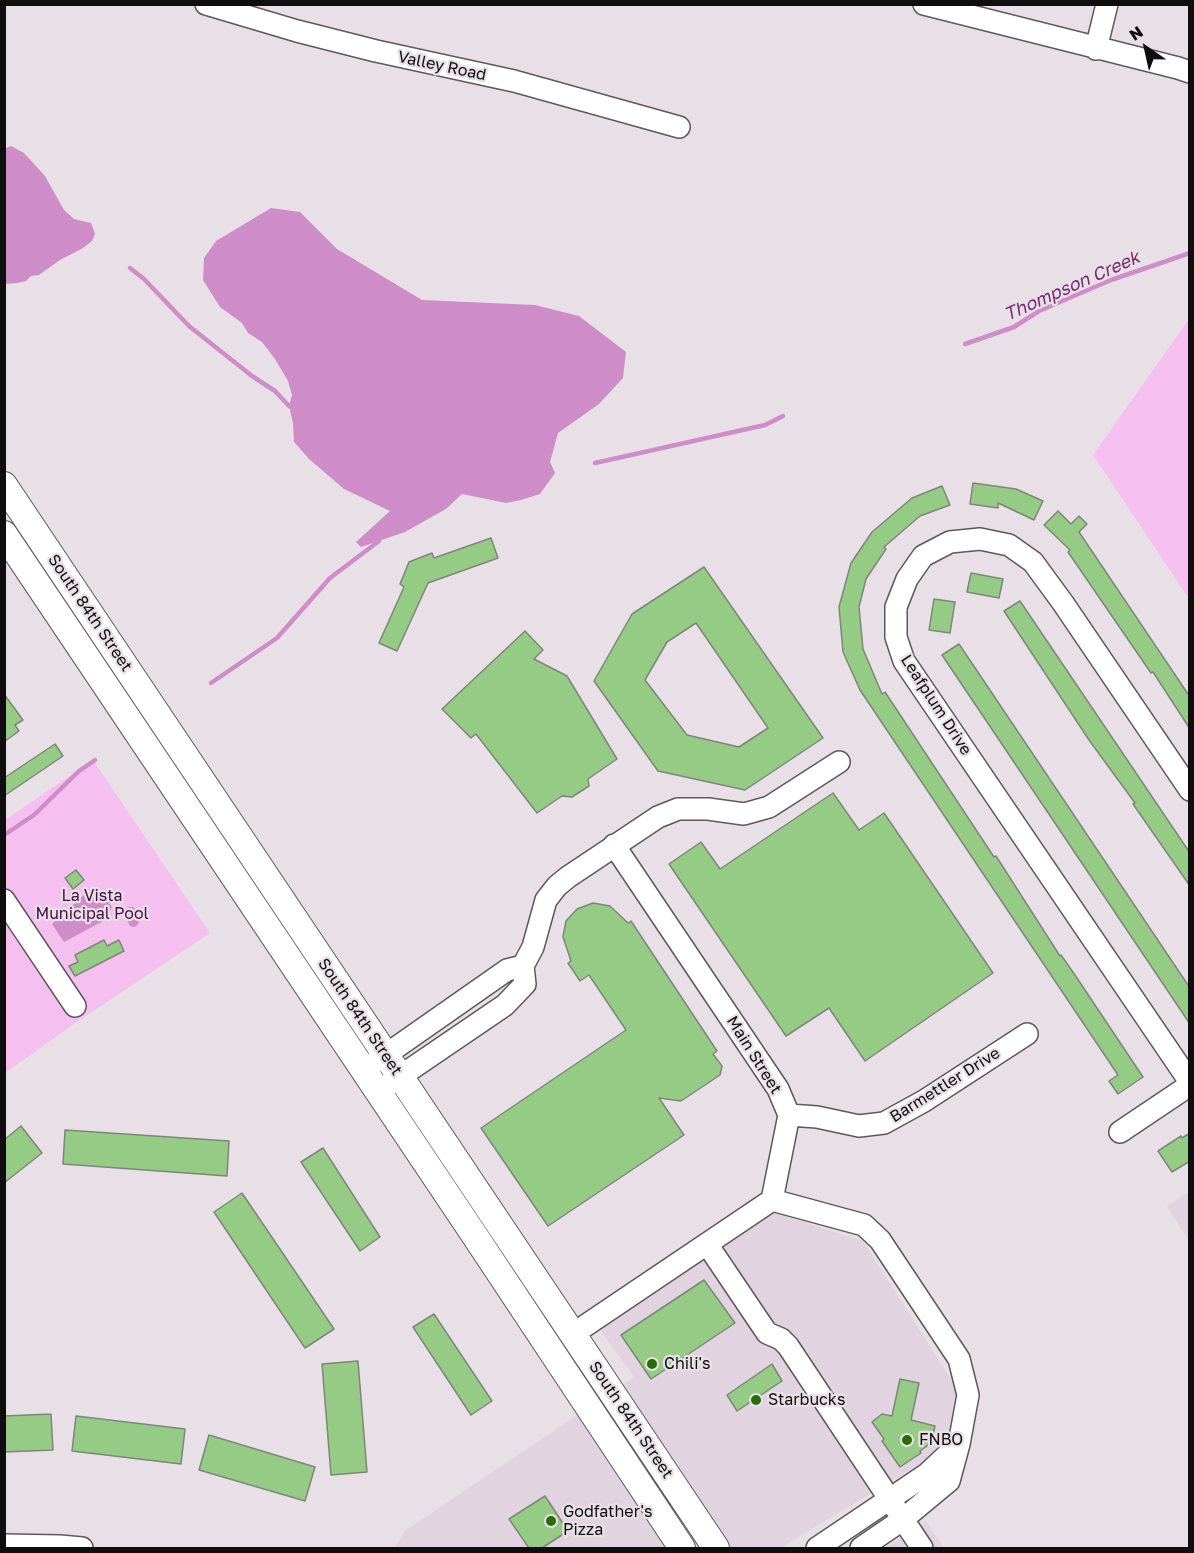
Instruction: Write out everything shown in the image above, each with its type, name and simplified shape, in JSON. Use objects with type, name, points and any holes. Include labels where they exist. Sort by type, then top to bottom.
[{"type":"main road","name":"South 84th Street","points":[[4,485],[716,1548]]},
{"type":"main road","name":"South 84th Street","points":[[4,534],[682,1548]]},
{"type":"street","name":"Valley Road","points":[[206,4],[297,32],[514,81],[679,127]]},
{"type":"street","points":[[924,4],[1190,72]]},
{"type":"street","points":[[1096,49],[1107,4]]},
{"type":"street","name":"Leafplum Drive","points":[[1188,784],[1033,562],[1009,545],[980,539],[950,542],[923,556],[907,579],[896,607],[896,637],[904,661],[1190,1083]]},
{"type":"street","points":[[378,1092],[505,1005],[525,984],[523,966],[533,947],[546,900],[567,877],[658,817],[678,809],[708,809],[744,814],[770,807],[839,762]]},
{"type":"street","name":"Main Street","points":[[614,845],[778,1089],[789,1115]]},
{"type":"street","points":[[4,900],[75,1006]]},
{"type":"street","points":[[364,1070],[507,970],[523,966]]},
{"type":"street","name":"Barmettler Drive","points":[[789,1115],[817,1117],[859,1126],[884,1123],[924,1101],[1027,1034]]},
{"type":"street","points":[[1120,1132],[1190,1083]]},
{"type":"street","points":[[573,1335],[772,1200],[789,1115]]},
{"type":"street","points":[[772,1200],[864,1224],[880,1240],[959,1359],[968,1395],[949,1481],[902,1520],[861,1548]]},
{"type":"street","points":[[707,1244],[767,1333],[781,1339],[788,1346],[922,1548]]},
{"type":"street","points":[[817,1548],[927,1474],[959,1444]]},
{"type":"street","points":[[4,1545],[82,1548]]},
{"type":"shaded area","points":[[11,146],[24,153],[45,176],[64,210],[74,219],[91,223],[95,234],[92,241],[83,248],[60,260],[39,275],[31,276],[26,281],[5,284],[4,149]]},
{"type":"shaded area","points":[[271,208],[300,212],[337,249],[422,300],[535,305],[579,316],[626,352],[623,378],[599,404],[558,433],[550,462],[555,473],[540,494],[506,503],[462,494],[446,509],[405,532],[361,547],[356,542],[390,511],[344,489],[309,459],[294,442],[289,406],[292,395],[288,381],[262,342],[248,333],[242,323],[220,307],[203,280],[204,258],[216,241]]},
{"type":"shaded area","points":[[85,894],[103,894],[112,907],[105,920],[64,942],[52,924]]},
{"type":"shaded area","points":[[128,907],[133,907],[137,911],[139,923],[135,927],[130,926],[124,915]]},
{"type":"shaded area","points":[[1189,1192],[1189,1241],[1167,1206]]},
{"type":"shaded area","points":[[772,1212],[863,1241],[956,1387],[947,1448],[780,1548],[394,1548],[406,1530],[634,1377],[597,1326]]},
{"type":"shaded area","points":[[926,1521],[944,1548],[885,1548]]},
{"type":"green space","points":[[1189,319],[1189,599],[1093,455]]},
{"type":"green space","name":"La Vista Municipal Pool","points":[[93,760],[210,933],[5,1073],[5,820]]},
{"type":"building","points":[[973,483],[1016,489],[1043,501],[1034,520],[998,503],[998,508],[970,504]]},
{"type":"building","points":[[942,486],[950,505],[920,516],[884,547],[886,549],[866,579],[859,607],[863,649],[882,694],[885,692],[1143,1077],[1118,1094],[1109,1081],[1118,1075],[860,690],[843,652],[839,607],[851,563],[872,532],[912,498]]},
{"type":"building","points":[[1058,511],[1071,524],[1079,516],[1087,524],[1079,532],[1190,697],[1190,729],[1153,672],[1151,673],[1068,552],[1070,550],[1044,525]]},
{"type":"building","points":[[491,538],[498,558],[428,583],[397,651],[379,643],[404,587],[400,584],[409,562],[432,553],[434,558]]},
{"type":"building","points":[[704,567],[823,738],[745,790],[658,771],[594,681],[632,614]],"holes":[[[696,623],[768,728],[739,747],[687,735],[645,680],[667,642]]]},
{"type":"building","points":[[971,573],[1003,579],[999,598],[967,592]]},
{"type":"building","points":[[934,599],[955,602],[950,633],[929,630]]},
{"type":"building","points":[[1020,601],[1190,853],[1190,886],[1133,804],[1135,803],[1089,740],[1004,611]]},
{"type":"building","points":[[525,631],[543,650],[534,659],[567,676],[617,759],[588,779],[589,786],[572,797],[562,796],[537,813],[476,734],[471,738],[442,709]]},
{"type":"building","points":[[959,644],[1190,988],[1190,1024],[942,655]]},
{"type":"building","points":[[4,694],[23,720],[15,725],[19,731],[4,742]]},
{"type":"building","points":[[55,744],[63,756],[4,796],[4,778]]},
{"type":"building","points":[[833,793],[859,830],[884,813],[993,973],[865,1061],[829,1008],[786,1036],[669,864],[701,842],[720,869]]},
{"type":"building","points":[[76,870],[84,880],[73,889],[65,878]]},
{"type":"building","points":[[593,903],[610,906],[628,923],[631,921],[717,1051],[713,1054],[722,1066],[720,1075],[681,1101],[659,1098],[684,1135],[548,1226],[481,1128],[626,1030],[589,975],[580,981],[568,963],[571,961],[563,937],[566,921],[577,909]]},
{"type":"building","points":[[104,940],[107,946],[119,940],[124,951],[75,976],[69,966],[78,962],[75,955]]},
{"type":"building","points":[[21,1126],[42,1153],[4,1183],[4,1140]]},
{"type":"building","points":[[65,1130],[229,1141],[227,1176],[63,1164]]},
{"type":"building","points":[[1190,1133],[1190,1161],[1172,1172],[1158,1151]]},
{"type":"building","points":[[323,1148],[380,1237],[360,1251],[301,1162]]},
{"type":"building","points":[[242,1193],[334,1329],[305,1348],[214,1212]]},
{"type":"building","points":[[704,1280],[735,1323],[651,1379],[621,1335]]},
{"type":"building","points":[[434,1314],[492,1401],[471,1415],[413,1327]]},
{"type":"building","points":[[358,1361],[367,1472],[331,1475],[322,1364]]},
{"type":"building","points":[[772,1364],[782,1381],[737,1411],[727,1395]]},
{"type":"building","name":"FNBO","points":[[900,1379],[919,1383],[911,1420],[935,1426],[931,1443],[900,1467],[872,1422],[882,1414],[892,1416]]},
{"type":"building","points":[[51,1414],[53,1450],[4,1452],[4,1416]]},
{"type":"building","points":[[76,1416],[185,1429],[181,1464],[72,1451]]},
{"type":"building","points":[[209,1435],[315,1467],[305,1501],[199,1470]]},
{"type":"building","points":[[545,1496],[568,1531],[542,1548],[529,1548],[509,1519]]},
{"type":"waterway","name":"Thompson Creek","points":[[965,344],[1014,327],[1039,311],[1111,280],[1190,253]]},
{"type":"waterway","points":[[130,268],[144,279],[189,326],[252,376],[275,391],[289,406]]},
{"type":"waterway","name":"Thompson Creek","points":[[595,463],[765,425],[783,416]]},
{"type":"waterway","points":[[211,683],[277,638],[330,578],[379,541]]},
{"type":"waterway","points":[[4,835],[34,815],[79,771],[95,760]]},
{"type":"place","name":"Chili's","points":[[652,1364]]},
{"type":"place","name":"Starbucks","points":[[756,1400]]},
{"type":"place","name":"FNBO","points":[[907,1440]]},
{"type":"place","name":"Godfather's Pizza","points":[[551,1521]]}]
